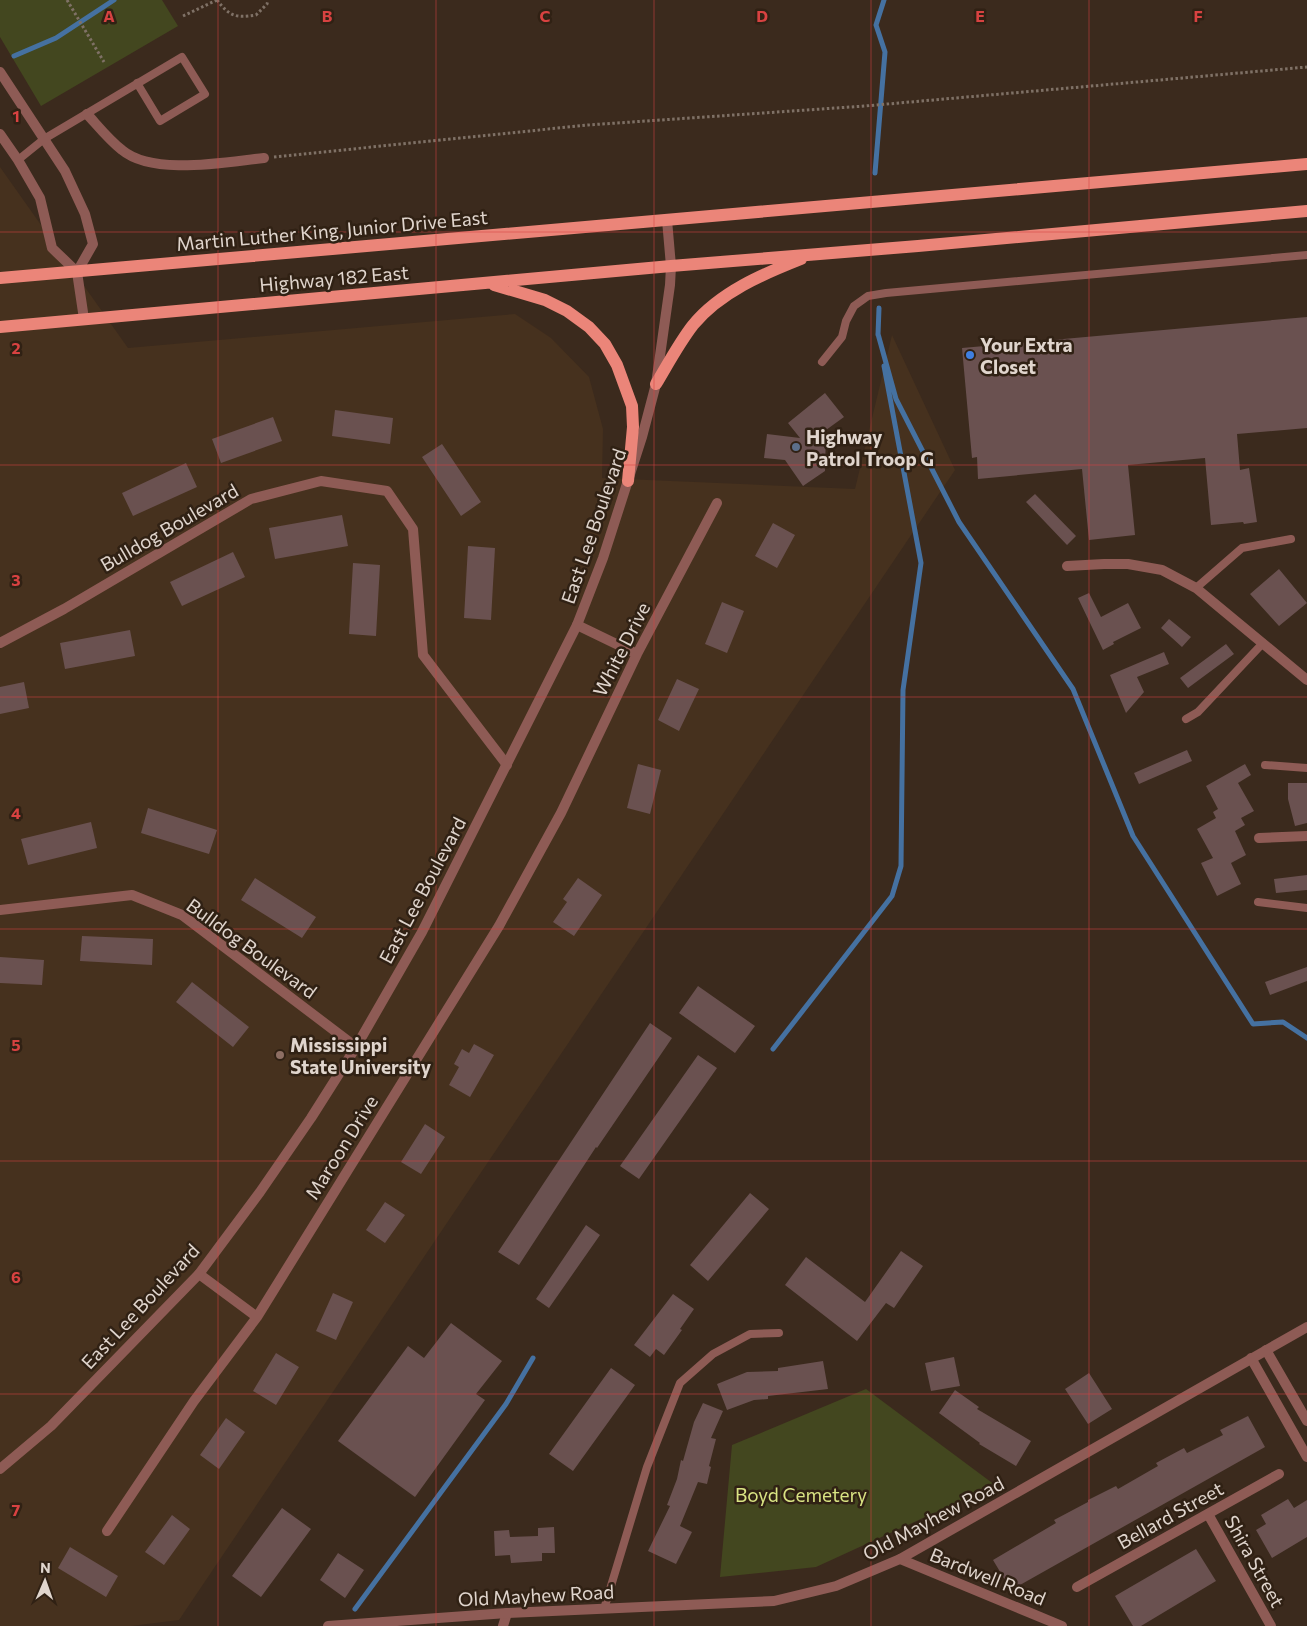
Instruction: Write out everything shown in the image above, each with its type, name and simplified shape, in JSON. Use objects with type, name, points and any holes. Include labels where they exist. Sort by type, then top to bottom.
[{"type":"main road","name":"Martin Luther King, Junior Drive East","points":[[0,278],[1307,164]]},
{"type":"main road","name":"Highway 182 East","points":[[0,327],[84,318],[1307,211]]},
{"type":"main road","points":[[656,384],[694,324],[714,304],[741,286],[781,267],[815,254]]},
{"type":"main road","points":[[487,283],[545,300],[567,311],[589,327],[605,344],[617,365],[632,406],[633,427],[628,481]]},
{"type":"street","points":[[0,72],[65,172],[85,214],[93,244],[77,272]]},
{"type":"street","points":[[87,114],[122,151],[147,163],[176,166],[264,158]]},
{"type":"street","points":[[0,134],[40,198],[52,248],[77,272],[84,318]]},
{"type":"street","name":"East Lee Boulevard","points":[[0,1469],[51,1426],[199,1274],[311,1118],[356,1046],[422,932],[577,624],[603,558],[642,436],[656,384],[671,266],[667,220]]},
{"type":"street","name":"Bulldog Boulevard","points":[[0,643],[64,609],[251,499],[321,481],[387,491],[413,529],[423,655],[507,765]]},
{"type":"street","name":"White Drive","points":[[561,813],[637,654],[717,503]]},
{"type":"street","points":[[1067,566],[1128,564],[1162,570],[1196,588],[1307,680]]},
{"type":"street","points":[[577,624],[637,654]]},
{"type":"street","name":"Maroon Drive","points":[[107,1531],[194,1401],[257,1317],[499,926],[561,813]]},
{"type":"street","points":[[1259,838],[1307,836]]},
{"type":"street","name":"Bulldog Boulevard","points":[[0,910],[132,895],[182,916],[356,1046]]},
{"type":"street","points":[[199,1274],[257,1317]]},
{"type":"street","name":"Old Mayhew Road","points":[[328,1626],[507,1613],[774,1600],[836,1586],[900,1559],[1307,1327]]},
{"type":"street","points":[[1266,1350],[1307,1421]]},
{"type":"street","points":[[1251,1358],[1307,1457]]},
{"type":"street","name":"Bellard Street","points":[[1077,1586],[1279,1474]]},
{"type":"street","name":"Shira Street","points":[[1208,1514],[1271,1626]]},
{"type":"street","name":"Bardwell Road","points":[[900,1559],[1062,1626]]},
{"type":"street","points":[[503,1626],[507,1613]]},
{"type":"lane","points":[[18,160],[44,139],[137,83],[182,57],[205,94],[160,121],[137,83]]},
{"type":"lane","points":[[822,362],[842,337],[846,321],[854,306],[868,296],[1307,256]]},
{"type":"lane","points":[[1196,588],[1242,548],[1291,539]]},
{"type":"lane","points":[[1186,719],[1198,712],[1263,643]]},
{"type":"lane","points":[[1266,765],[1307,768]]},
{"type":"lane","points":[[1258,902],[1307,908]]},
{"type":"lane","points":[[604,1609],[647,1467],[680,1383],[714,1354],[750,1334],[779,1333]]},
{"type":"path","points":[[67,0],[104,62]]},
{"type":"path","points":[[183,16],[217,0],[224,10],[238,17],[256,16],[267,4],[268,0]]},
{"type":"path","points":[[264,158],[588,125],[865,106],[1307,68]]},
{"type":"shaded area","name":"Mississippi State University","points":[[0,167],[128,348],[515,314],[551,338],[589,377],[603,429],[602,478],[855,489],[892,335],[955,470],[179,1620],[131,1626],[0,1626]]},
{"type":"green space","points":[[0,0],[162,0],[178,26],[41,106],[0,37]]},
{"type":"green space","name":"Boyd Cemetery","points":[[866,1389],[995,1485],[816,1567],[720,1577],[732,1445]]},
{"type":"building","points":[[1307,317],[1307,428],[1237,434],[1240,470],[1249,468],[1257,522],[1211,525],[1205,458],[1128,465],[1135,535],[1089,540],[1082,469],[978,479],[977,457],[972,458],[962,348]]},
{"type":"building","name":"Highway Patrol Troop G","points":[[825,393],[844,417],[826,430],[825,471],[803,486],[785,460],[764,458],[767,434],[800,438],[788,423]]},
{"type":"building","points":[[335,410],[393,418],[390,444],[332,436]]},
{"type":"building","points":[[273,417],[282,441],[221,463],[212,439]]},
{"type":"building","points":[[442,444],[481,502],[461,516],[422,457]]},
{"type":"building","points":[[186,463],[197,487],[133,516],[122,493]]},
{"type":"building","points":[[1035,494],[1076,536],[1067,545],[1026,502]]},
{"type":"building","points":[[342,515],[348,546],[275,559],[269,528]]},
{"type":"building","points":[[773,523],[795,535],[777,568],[755,556]]},
{"type":"building","points":[[468,546],[495,548],[491,620],[464,618]]},
{"type":"building","points":[[233,552],[245,577],[182,606],[170,582]]},
{"type":"building","points":[[353,563],[380,565],[376,636],[349,634]]},
{"type":"building","points":[[1279,569],[1307,603],[1279,626],[1250,594]]},
{"type":"building","points":[[1089,593],[1101,617],[1128,603],[1141,628],[1113,642],[1114,644],[1103,650],[1078,598]]},
{"type":"building","points":[[722,602],[744,611],[727,653],[705,644]]},
{"type":"building","points":[[1169,619],[1191,637],[1182,647],[1161,628]]},
{"type":"building","points":[[130,630],[135,656],[65,669],[60,643]]},
{"type":"building","points":[[1226,644],[1234,654],[1188,688],[1180,678]]},
{"type":"building","points":[[1164,652],[1169,664],[1137,677],[1144,692],[1126,713],[1110,675]]},
{"type":"building","points":[[677,679],[699,689],[679,731],[658,720]]},
{"type":"building","points":[[24,682],[29,708],[0,714],[0,687]]},
{"type":"building","points":[[1187,750],[1192,761],[1139,784],[1134,773]]},
{"type":"building","points":[[638,764],[661,770],[650,814],[627,808]]},
{"type":"building","points":[[1245,764],[1251,775],[1238,783],[1254,811],[1241,818],[1245,825],[1235,831],[1246,855],[1231,863],[1241,884],[1217,896],[1201,863],[1213,858],[1197,829],[1216,818],[1213,812],[1218,809],[1206,786]]},
{"type":"building","points":[[1288,783],[1307,783],[1307,823],[1295,826],[1288,799]]},
{"type":"building","points":[[148,808],[217,830],[209,854],[141,833]]},
{"type":"building","points":[[91,822],[97,848],[28,865],[21,839]]},
{"type":"building","points":[[1307,875],[1307,890],[1276,893],[1274,879]]},
{"type":"building","points":[[255,878],[316,917],[302,938],[241,900]]},
{"type":"building","points":[[578,878],[602,895],[574,936],[553,922],[567,902],[563,899]]},
{"type":"building","points":[[82,936],[153,939],[152,965],[80,961]]},
{"type":"building","points":[[0,957],[44,960],[42,985],[0,983]]},
{"type":"building","points":[[1307,967],[1307,981],[1270,995],[1265,982]]},
{"type":"building","points":[[192,982],[249,1027],[233,1047],[176,1002]]},
{"type":"building","points":[[698,986],[755,1026],[735,1053],[679,1013]]},
{"type":"building","points":[[650,1023],[672,1038],[596,1147],[519,1265],[498,1252]]},
{"type":"building","points":[[474,1044],[494,1055],[470,1097],[449,1085],[459,1067],[454,1064],[462,1049],[469,1053]]},
{"type":"building","points":[[698,1055],[717,1068],[639,1179],[620,1166]]},
{"type":"building","points":[[425,1124],[445,1137],[421,1174],[401,1162]]},
{"type":"building","points":[[750,1193],[769,1209],[708,1281],[690,1265]]},
{"type":"building","points":[[385,1202],[405,1215],[385,1243],[366,1230]]},
{"type":"building","points":[[586,1225],[600,1235],[549,1308],[536,1299]]},
{"type":"building","points":[[901,1251],[923,1266],[894,1308],[886,1303],[857,1341],[785,1285],[806,1257],[865,1302]]},
{"type":"building","points":[[333,1293],[353,1302],[336,1340],[316,1331]]},
{"type":"building","points":[[673,1294],[694,1309],[664,1355],[656,1349],[650,1357],[634,1345]]},
{"type":"building","points":[[451,1323],[502,1361],[476,1394],[485,1400],[415,1497],[338,1441],[408,1346],[424,1358]]},
{"type":"building","points":[[276,1353],[299,1367],[276,1405],[253,1391]]},
{"type":"building","points":[[954,1357],[960,1386],[931,1391],[925,1363]]},
{"type":"building","points":[[823,1361],[828,1389],[768,1396],[768,1399],[754,1400],[727,1410],[717,1384],[747,1372],[778,1371],[778,1368]]},
{"type":"building","points":[[611,1368],[635,1385],[573,1471],[549,1454]]},
{"type":"building","points":[[1089,1373],[1112,1409],[1088,1424],[1065,1389]]},
{"type":"building","points":[[955,1390],[979,1407],[977,1409],[1031,1441],[1016,1466],[979,1444],[939,1413]]},
{"type":"building","points":[[703,1403],[723,1411],[711,1438],[716,1439],[709,1466],[711,1467],[707,1484],[698,1482],[680,1526],[692,1532],[676,1564],[648,1551],[670,1506],[667,1505],[677,1479],[681,1460],[683,1461],[694,1422]]},
{"type":"building","points":[[1248,1416],[1265,1447],[1011,1590],[993,1560],[1056,1523],[1054,1520],[1088,1502],[1088,1500],[1116,1486],[1118,1489],[1158,1466],[1156,1463],[1184,1448],[1187,1453],[1223,1435],[1220,1430]]},
{"type":"building","points":[[226,1418],[245,1432],[219,1469],[200,1455]]},
{"type":"building","points":[[1288,1499],[1294,1508],[1307,1500],[1307,1537],[1272,1558],[1256,1530],[1266,1524],[1261,1515]]},
{"type":"building","points":[[282,1508],[311,1529],[261,1597],[232,1576]]},
{"type":"building","points":[[172,1515],[190,1529],[164,1565],[145,1552]]},
{"type":"building","points":[[554,1527],[555,1553],[542,1553],[542,1561],[511,1563],[510,1555],[495,1556],[494,1531],[509,1530],[510,1537],[538,1536],[538,1528]]},
{"type":"building","points":[[70,1547],[118,1576],[106,1597],[58,1568]]},
{"type":"building","points":[[1196,1549],[1216,1581],[1141,1626],[1133,1626],[1115,1596]]},
{"type":"building","points":[[338,1553],[364,1570],[345,1598],[320,1580]]},
{"type":"waterway","points":[[14,56],[56,38],[114,0]]},
{"type":"waterway","points":[[875,173],[885,52],[876,25],[884,0]]},
{"type":"waterway","points":[[878,335],[879,308]]},
{"type":"waterway","points":[[878,334],[896,399],[959,522],[1073,689],[1133,836],[1253,1024],[1283,1022],[1307,1038]]},
{"type":"waterway","points":[[773,1049],[892,896],[901,866],[903,690],[921,563],[884,366]]},
{"type":"waterway","points":[[355,1609],[506,1404],[533,1358]]},
{"type":"place","name":"Your Extra Closet","points":[[970,355]]},
{"type":"place","name":"Highway Patrol Troop G","points":[[796,447]]},
{"type":"place","name":"Mississippi State University","points":[[280,1055]]}]
